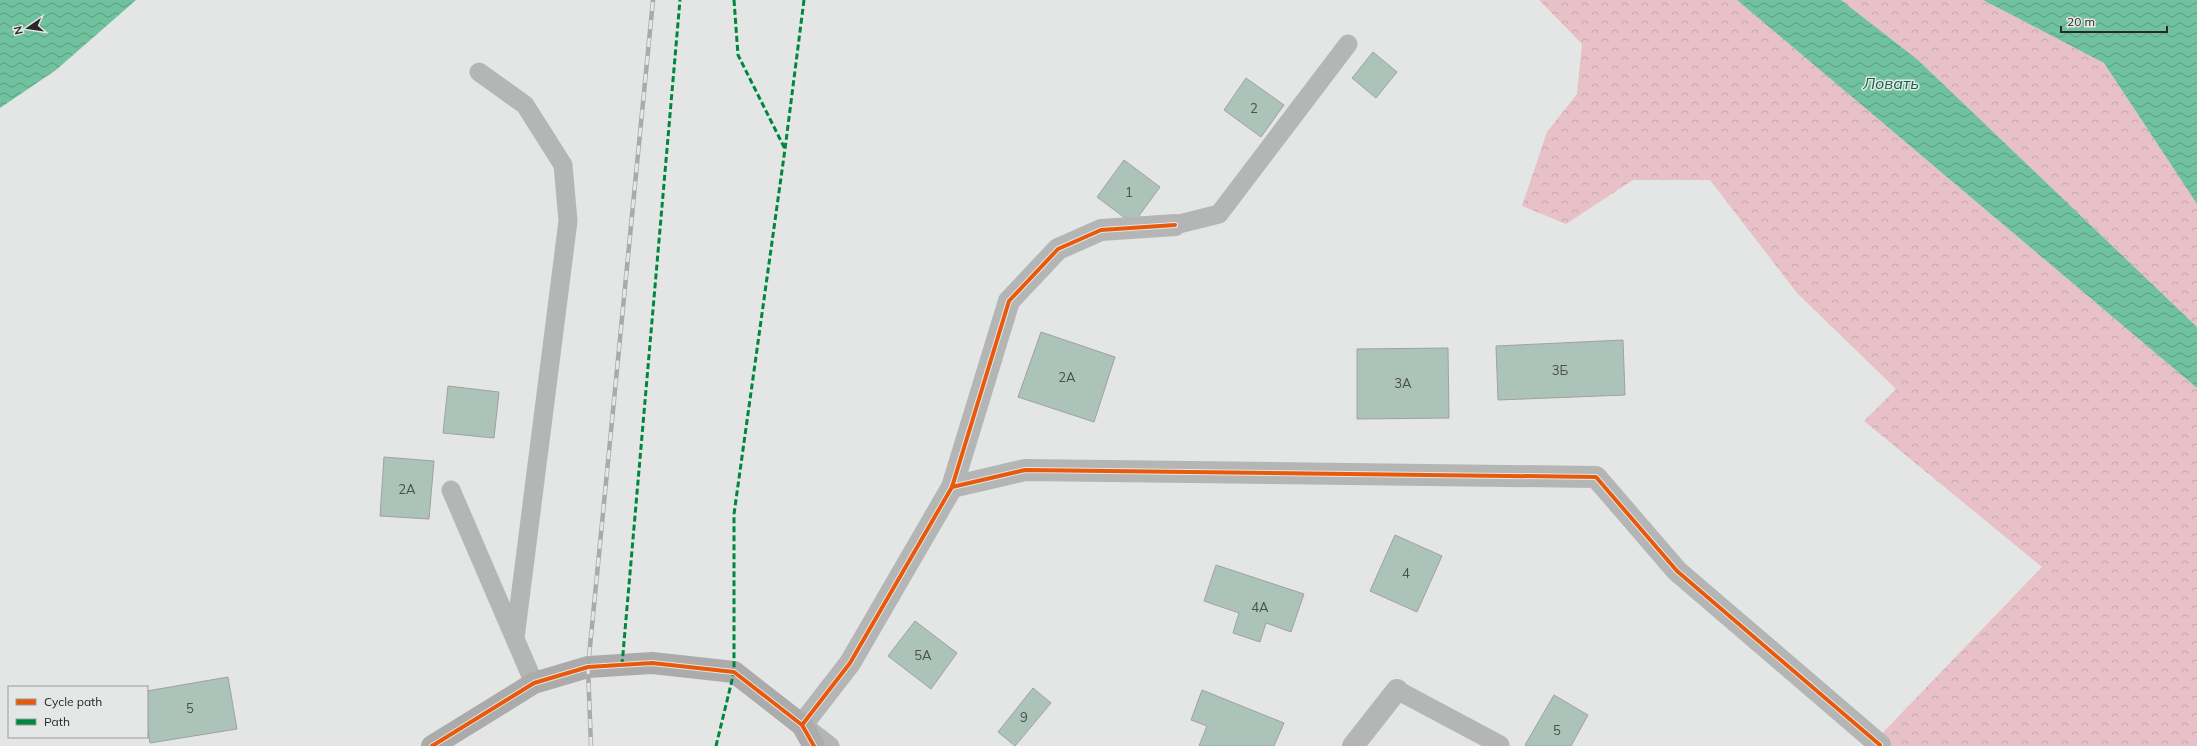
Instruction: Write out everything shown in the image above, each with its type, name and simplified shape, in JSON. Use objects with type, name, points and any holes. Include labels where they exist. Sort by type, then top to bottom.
[{"type":"street","points":[[802,725],[850,663],[952,487],[1009,301],[1058,249],[1101,230],[1175,226]]},
{"type":"street","points":[[952,487],[1025,470],[1596,477],[1677,571],[1880,745]]},
{"type":"street","points":[[432,746],[534,683],[588,667],[652,663],[734,672],[802,725],[814,746]]},
{"type":"street","points":[[1353,746],[1397,690]]},
{"type":"lane","points":[[1175,226],[1219,214],[1348,44]]},
{"type":"lane","points":[[479,72],[525,105],[563,164],[568,221],[515,638]]},
{"type":"lane","points":[[451,490],[534,683]]},
{"type":"lane","points":[[1397,690],[1500,745]]},
{"type":"lane","points":[[802,725],[830,746]]},
{"type":"green space","points":[[1539,0],[1737,0],[2197,388],[2197,746],[1870,746],[2042,567],[1864,421],[1896,389],[1797,293],[1710,180],[1633,180],[1566,224],[1522,206],[1547,132],[1577,94],[1582,44]]},
{"type":"green space","points":[[1841,0],[1983,0],[2104,63],[2197,204],[2197,327],[1918,60]]},
{"type":"water","points":[[0,0],[136,0],[56,70],[0,108]]},
{"type":"water","name":"Ловать","points":[[1737,0],[1841,0],[1918,60],[2197,327],[2197,388]]},
{"type":"water","points":[[1983,0],[2197,0],[2197,204],[2104,63]]},
{"type":"building","points":[[1373,52],[1397,72],[1376,98],[1352,78]]},
{"type":"building","points":[[1246,78],[1284,105],[1261,137],[1224,110]]},
{"type":"building","points":[[1124,160],[1160,187],[1133,224],[1097,197]]},
{"type":"building","points":[[1041,332],[1115,357],[1094,422],[1018,397]]},
{"type":"building","points":[[1623,340],[1625,395],[1498,400],[1496,346]]},
{"type":"building","points":[[1448,348],[1449,418],[1357,419],[1357,349]]},
{"type":"building","points":[[448,386],[499,392],[494,438],[443,433]]},
{"type":"building","points":[[384,457],[434,461],[429,519],[380,516]]},
{"type":"building","points":[[1395,535],[1442,556],[1417,612],[1370,591]]},
{"type":"building","points":[[1216,565],[1304,594],[1291,632],[1266,623],[1260,642],[1233,633],[1239,613],[1204,601]]},
{"type":"building","points":[[915,621],[957,653],[931,689],[888,656]]},
{"type":"building","points":[[228,677],[237,729],[150,743],[148,732],[148,691]]},
{"type":"building","points":[[1033,688],[1051,703],[1015,746],[998,732]]},
{"type":"building","points":[[1202,690],[1284,723],[1274,746],[1199,746],[1207,726],[1191,720]]},
{"type":"building","points":[[1554,695],[1588,715],[1571,746],[1525,745]]},
{"type":"railway","points":[[591,746],[588,667],[653,0]]},
{"type":"marked path","points":[[622,665],[680,0]]},
{"type":"marked path","points":[[734,0],[738,55],[785,149]]},
{"type":"marked path","points":[[716,746],[734,672],[734,514],[785,149],[804,0]]},
{"type":"cycle path","points":[[802,725],[850,663],[952,487],[1009,301],[1058,249],[1101,230],[1175,225]]},
{"type":"cycle path","points":[[952,487],[1025,470],[1596,477],[1677,571],[1880,745]]},
{"type":"cycle path","points":[[432,746],[534,683],[588,667],[652,663],[734,672],[802,725],[814,746]]}]
